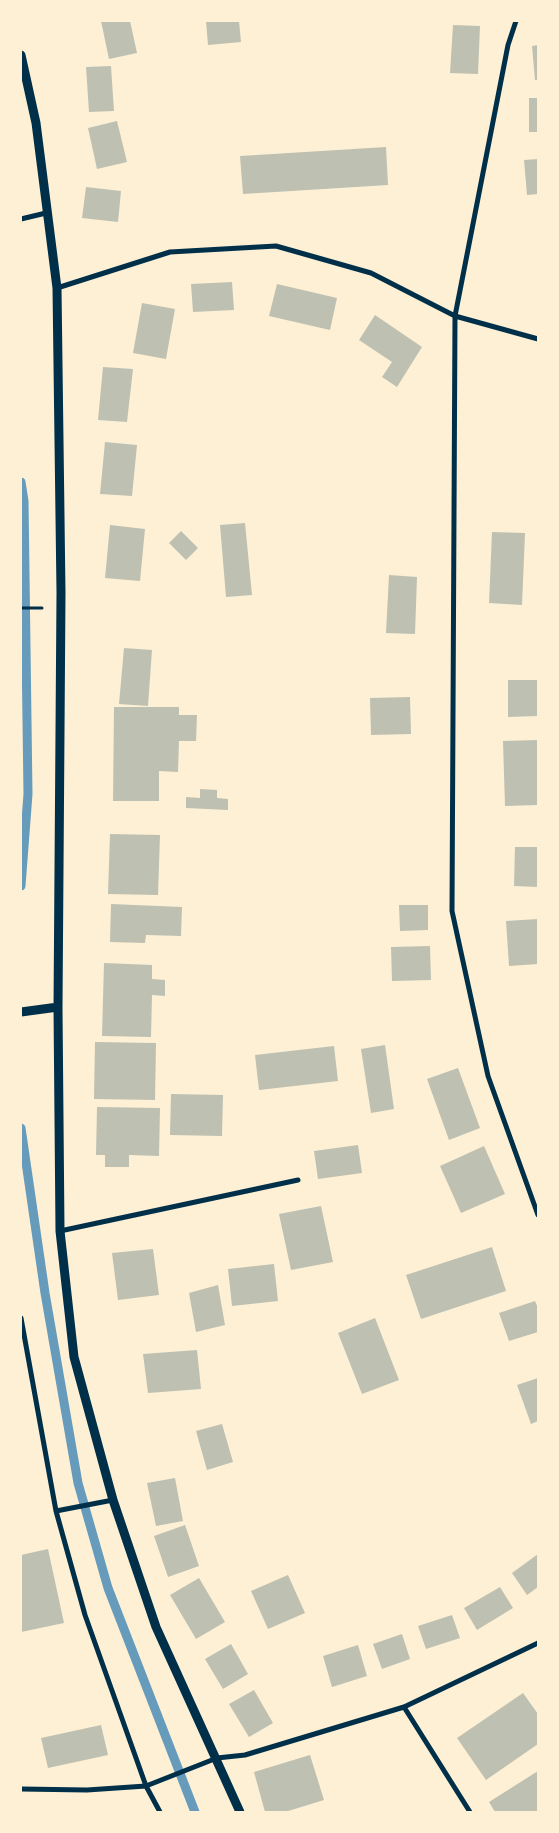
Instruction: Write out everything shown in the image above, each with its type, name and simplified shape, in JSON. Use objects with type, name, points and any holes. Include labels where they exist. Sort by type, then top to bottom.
[{"type":"street","points":[[516,21],[508,45],[455,316],[452,911],[488,1076],[538,1215]]},
{"type":"street","points":[[21,55],[36,123],[57,288],[61,594],[58,1007],[60,1231],[74,1357],[113,1500],[156,1627],[240,1812]]},
{"type":"street","points":[[21,218],[46,213]]},
{"type":"street","points":[[57,288],[170,252],[276,246],[372,273],[455,316],[538,339]]},
{"type":"street","points":[[21,1012],[58,1007]]},
{"type":"street","points":[[60,1231],[298,1180]]},
{"type":"street","points":[[21,1318],[56,1511],[85,1615],[146,1786],[160,1812]]},
{"type":"street","points":[[56,1511],[113,1500]]},
{"type":"street","points":[[21,1789],[87,1790],[146,1786],[189,1771],[217,1758],[246,1755],[404,1707],[538,1643]]},
{"type":"street","points":[[404,1707],[470,1812]]},
{"type":"building","points":[[101,21],[130,21],[137,53],[109,59]]},
{"type":"building","points":[[206,21],[239,21],[241,42],[208,45]]},
{"type":"building","points":[[453,25],[480,26],[478,74],[450,73]]},
{"type":"building","points":[[538,45],[538,80],[535,80],[532,46]]},
{"type":"building","points":[[111,66],[114,111],[89,112],[86,67]]},
{"type":"building","points":[[529,98],[538,98],[538,132],[529,132]]},
{"type":"building","points":[[117,121],[127,162],[97,169],[88,128]]},
{"type":"building","points":[[386,147],[388,185],[243,194],[240,156]]},
{"type":"building","points":[[538,159],[538,194],[527,195],[524,160]]},
{"type":"building","points":[[86,187],[121,191],[118,222],[82,218]]},
{"type":"building","points":[[232,282],[234,310],[193,312],[191,284]]},
{"type":"building","points":[[277,284],[337,298],[330,330],[269,316]]},
{"type":"building","points":[[142,303],[175,309],[166,359],[133,353]]},
{"type":"building","points":[[375,315],[422,347],[397,387],[382,377],[392,362],[359,340]]},
{"type":"building","points":[[103,367],[133,369],[127,422],[98,420]]},
{"type":"building","points":[[105,442],[137,445],[132,496],[100,494]]},
{"type":"building","points":[[245,523],[252,595],[226,597],[220,525]]},
{"type":"building","points":[[110,525],[145,529],[140,581],[105,578]]},
{"type":"building","points":[[181,531],[198,548],[186,560],[169,543]]},
{"type":"building","points":[[492,532],[525,533],[522,605],[489,603]]},
{"type":"building","points":[[389,575],[417,577],[415,634],[386,633]]},
{"type":"building","points":[[124,648],[152,650],[148,706],[119,704]]},
{"type":"building","points":[[508,680],[538,680],[538,716],[508,717]]},
{"type":"building","points":[[410,697],[411,734],[371,735],[370,698]]},
{"type":"building","points":[[114,707],[179,707],[179,715],[197,715],[196,741],[179,741],[178,772],[159,771],[159,801],[113,801]]},
{"type":"building","points":[[538,740],[538,805],[505,806],[503,741]]},
{"type":"building","points":[[200,789],[217,790],[217,798],[228,799],[228,810],[186,808],[186,797],[200,798]]},
{"type":"building","points":[[110,834],[160,835],[158,895],[108,894]]},
{"type":"building","points":[[515,847],[538,847],[538,887],[514,886]]},
{"type":"building","points":[[111,904],[182,907],[181,936],[146,935],[145,943],[110,942]]},
{"type":"building","points":[[399,905],[428,905],[428,930],[400,931]]},
{"type":"building","points":[[538,919],[538,964],[509,966],[506,921]]},
{"type":"building","points":[[430,946],[431,980],[392,981],[391,947]]},
{"type":"building","points":[[104,963],[152,965],[152,979],[165,980],[165,996],[152,995],[151,1037],[102,1036]]},
{"type":"building","points":[[95,1042],[156,1043],[155,1100],[94,1099]]},
{"type":"building","points":[[385,1045],[394,1109],[371,1113],[361,1049]]},
{"type":"building","points":[[334,1046],[338,1081],[259,1090],[255,1055]]},
{"type":"building","points":[[458,1068],[480,1128],[449,1140],[427,1079]]},
{"type":"building","points":[[171,1094],[223,1095],[222,1136],[170,1135]]},
{"type":"building","points":[[97,1107],[160,1108],[159,1156],[129,1155],[129,1167],[105,1167],[105,1155],[96,1155]]},
{"type":"building","points":[[358,1145],[362,1173],[318,1179],[314,1151]]},
{"type":"building","points":[[484,1146],[505,1194],[461,1213],[440,1166]]},
{"type":"building","points":[[321,1206],[333,1262],[291,1270],[279,1214]]},
{"type":"building","points":[[492,1247],[506,1291],[421,1319],[406,1275]]},
{"type":"building","points":[[153,1249],[159,1295],[118,1300],[112,1253]]},
{"type":"building","points":[[274,1264],[278,1301],[232,1306],[228,1269]]},
{"type":"building","points":[[218,1285],[225,1325],[196,1332],[189,1293]]},
{"type":"building","points":[[535,1301],[538,1308],[538,1332],[509,1341],[499,1313]]},
{"type":"building","points":[[375,1318],[399,1380],[362,1394],[338,1333]]},
{"type":"building","points":[[197,1350],[201,1389],[148,1393],[143,1354]]},
{"type":"building","points":[[538,1378],[538,1421],[531,1424],[517,1385]]},
{"type":"building","points":[[222,1424],[233,1462],[207,1470],[196,1431]]},
{"type":"building","points":[[175,1478],[183,1521],[156,1526],[147,1483]]},
{"type":"building","points":[[185,1525],[199,1566],[168,1577],[154,1536]]},
{"type":"building","points":[[48,1549],[64,1623],[21,1632],[21,1555]]},
{"type":"building","points":[[538,1554],[538,1587],[527,1595],[512,1573]]},
{"type":"building","points":[[288,1575],[305,1613],[268,1629],[251,1591]]},
{"type":"building","points":[[199,1578],[225,1622],[196,1639],[170,1595]]},
{"type":"building","points":[[500,1587],[513,1608],[477,1630],[464,1608]]},
{"type":"building","points":[[452,1615],[460,1638],[426,1649],[418,1626]]},
{"type":"building","points":[[402,1634],[410,1659],[382,1669],[373,1644]]},
{"type":"building","points":[[231,1644],[248,1674],[223,1689],[205,1659]]},
{"type":"building","points":[[358,1645],[367,1676],[332,1687],[323,1656]]},
{"type":"building","points":[[254,1690],[273,1723],[249,1737],[229,1704]]},
{"type":"building","points":[[523,1693],[538,1714],[538,1744],[486,1780],[457,1738]]},
{"type":"building","points":[[101,1725],[108,1755],[48,1768],[41,1738]]},
{"type":"building","points":[[310,1755],[324,1800],[285,1812],[265,1812],[254,1772]]},
{"type":"building","points":[[538,1771],[538,1812],[495,1812],[489,1802]]},
{"type":"waterway","points":[[21,482],[24,501],[28,794],[21,886]]},
{"type":"waterway","points":[[21,1128],[45,1293],[78,1483],[108,1588],[195,1812]]}]
